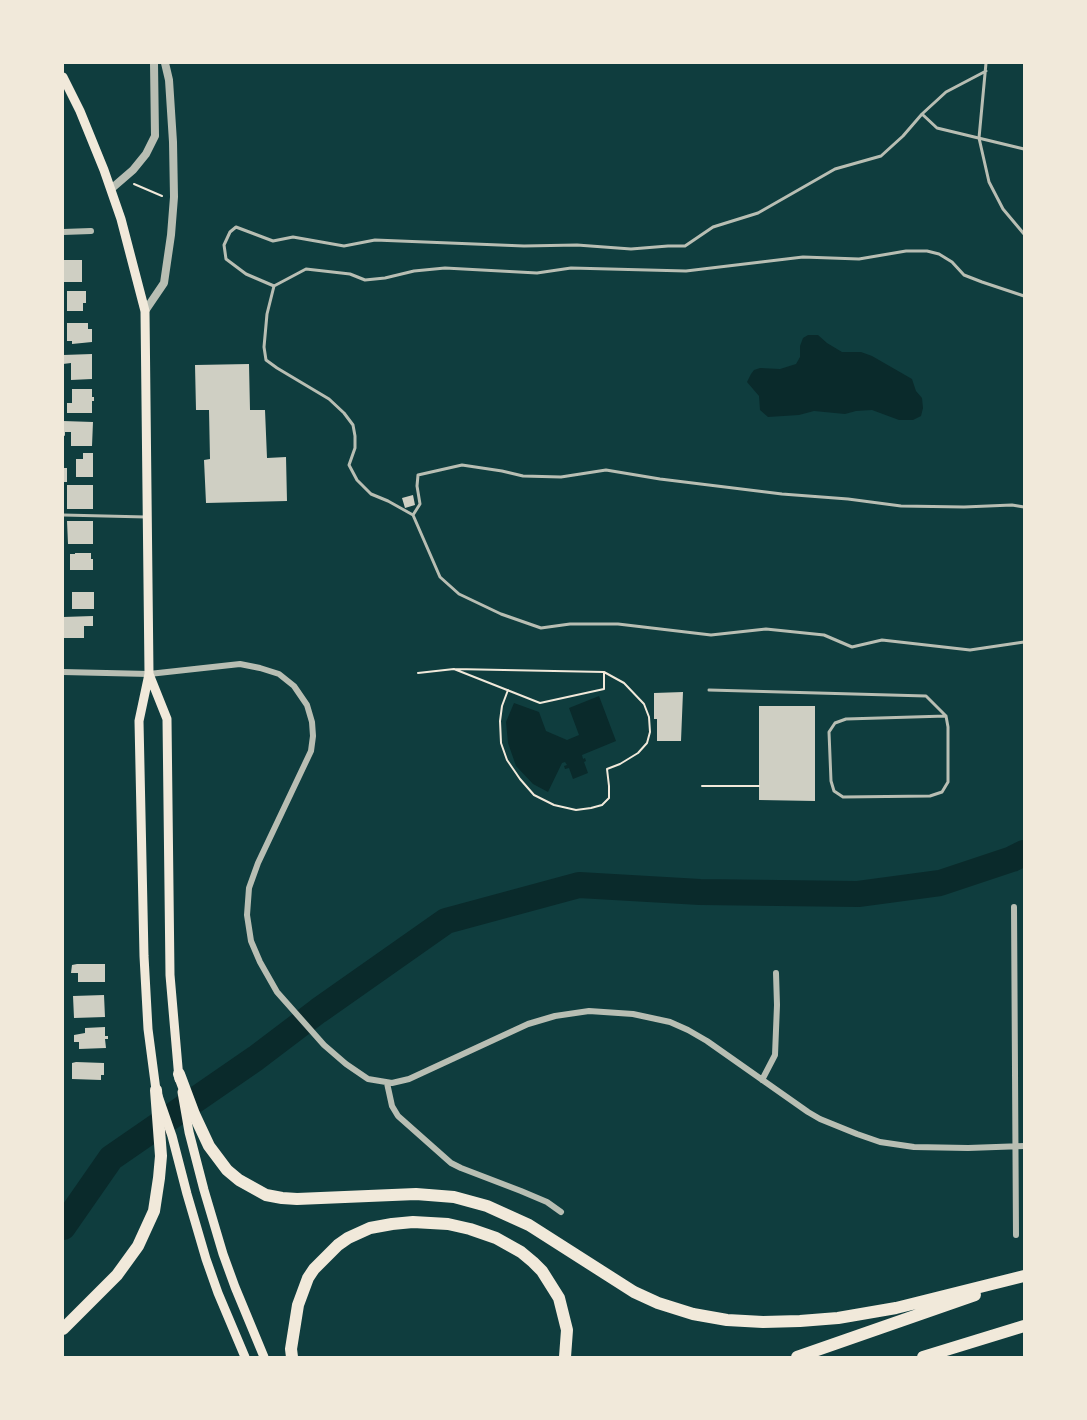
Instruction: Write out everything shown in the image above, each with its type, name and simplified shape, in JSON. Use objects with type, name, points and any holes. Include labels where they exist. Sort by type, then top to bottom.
[{"type":"highway","points":[[178,1074],[209,1146],[227,1170],[239,1180],[266,1195],[297,1199],[416,1194],[454,1197],[487,1206],[529,1225],[633,1292],[693,1314],[726,1320],[763,1322],[838,1318],[896,1308],[1024,1277]]},
{"type":"highway","points":[[63,1329],[117,1275],[138,1246],[154,1211],[161,1156],[156,1090]]},
{"type":"highway","points":[[292,1357],[291,1349],[298,1305],[308,1278],[314,1269],[348,1238],[370,1228],[413,1222],[448,1224],[470,1229],[521,1252],[533,1262],[542,1271],[559,1298],[567,1330],[565,1357]]},
{"type":"highway","points":[[797,1357],[1024,1277]]},
{"type":"highway","points":[[923,1357],[1024,1326]]},
{"type":"main road","points":[[63,77],[80,111],[111,189],[121,219],[144,311],[149,674],[139,721],[139,733],[144,956],[148,1029],[156,1090],[172,1136],[206,1259],[245,1357]]},
{"type":"main road","points":[[149,674],[167,719],[170,975],[178,1074],[189,1132],[223,1254],[234,1287],[264,1357]]},
{"type":"street","points":[[111,189],[133,170],[146,154],[155,136],[154,63]]},
{"type":"street","points":[[144,311],[164,283],[171,235],[174,197],[173,142],[169,80],[165,63]]},
{"type":"street","points":[[63,232],[91,231]]},
{"type":"street","points":[[63,672],[149,674],[240,664],[279,674],[294,686],[307,705],[312,722],[311,751],[258,863],[249,888],[247,915],[251,941],[277,992],[324,1045],[368,1079],[387,1083],[410,1079],[528,1024],[555,1016],[589,1011],[633,1014],[670,1022],[688,1030],[820,1119],[880,1142],[914,1147],[1024,1146]]},
{"type":"street","points":[[1014,907],[1016,1235]]},
{"type":"street","points":[[762,1080],[775,1055],[776,973]]},
{"type":"street","points":[[387,1083],[392,1106],[398,1116],[452,1163],[530,1194],[561,1212]]},
{"type":"lane","points":[[986,63],[979,138],[988,182],[1003,209],[1024,234]]},
{"type":"lane","points":[[274,286],[246,274],[226,259],[224,244],[230,232],[236,227],[273,241],[293,237],[344,246],[375,240],[524,246],[577,245],[631,249],[685,246],[713,227],[758,213],[835,169],[881,156],[946,92],[986,71]]},
{"type":"lane","points":[[922,114],[938,128],[1024,149]]},
{"type":"lane","points":[[1024,296],[964,274],[939,254],[927,251],[906,251],[859,259],[803,257],[686,271],[571,268],[537,273],[445,268],[414,271],[385,279],[364,280],[350,274],[306,269],[274,286],[267,314],[264,347],[266,360],[329,399],[344,413],[353,425],[355,448],[349,465],[357,480],[371,494],[413,515],[440,577],[459,594],[501,615],[541,628],[570,624],[618,624],[711,635],[766,629],[824,635],[852,647],[882,640],[970,650],[1024,642]]},
{"type":"lane","points":[[413,515],[420,504],[418,475],[462,465],[523,476],[561,477],[606,470],[782,494],[901,506],[1012,505],[1024,507]]},
{"type":"lane","points":[[63,515],[148,517]]},
{"type":"lane","points":[[709,690],[926,696],[946,717],[948,727],[948,782],[942,792],[930,796],[843,796],[834,791],[831,781],[829,732],[835,723],[846,719],[946,717]]},
{"type":"path","points":[[134,183],[153,193],[168,197]]},
{"type":"path","points":[[454,669],[540,703],[604,689],[604,672]]},
{"type":"path","points":[[418,672],[454,669],[604,672],[624,683],[644,704],[649,717],[650,732],[647,743],[638,753],[621,764],[606,769],[609,798],[602,805],[576,810],[554,805],[534,795],[507,760],[501,742],[500,721],[502,706],[508,690]]},
{"type":"path","points":[[702,786],[759,786]]},
{"type":"water","points":[[808,335],[818,335],[842,352],[861,352],[872,356],[912,379],[916,391],[922,398],[921,416],[913,420],[899,420],[872,410],[845,414],[814,411],[799,415],[768,417],[760,410],[759,396],[747,382],[754,370],[780,369],[796,364],[800,357],[803,338]]},
{"type":"water","points":[[599,696],[616,741],[582,755],[586,761],[584,762],[588,773],[573,779],[569,768],[565,769],[564,766],[567,765],[565,762],[562,763],[548,792],[533,784],[516,766],[508,743],[506,722],[514,703],[539,712],[546,731],[567,740],[579,735],[569,708]]},
{"type":"building","points":[[63,260],[82,260],[82,282],[63,282]]},
{"type":"building","points":[[67,291],[86,291],[83,311],[67,311]]},
{"type":"building","points":[[67,323],[88,323],[88,329],[92,329],[92,342],[72,344],[72,341],[67,341]]},
{"type":"building","points":[[92,354],[92,379],[71,380],[71,363],[63,364],[63,355]]},
{"type":"building","points":[[249,364],[250,410],[265,410],[267,458],[286,457],[287,501],[206,503],[204,460],[210,459],[209,410],[196,410],[195,365]]},
{"type":"building","points":[[72,389],[92,389],[94,401],[92,401],[92,413],[67,413],[67,403],[72,403]]},
{"type":"building","points":[[63,421],[93,422],[92,446],[71,446],[71,432],[65,432],[65,436],[63,435]]},
{"type":"building","points":[[83,453],[93,453],[93,477],[76,477],[76,459],[83,459]]},
{"type":"building","points":[[63,468],[67,468],[67,482],[63,482]]},
{"type":"building","points":[[67,485],[93,485],[93,509],[67,509]]},
{"type":"building","points":[[413,495],[415,505],[405,508],[402,498]]},
{"type":"building","points":[[67,521],[93,521],[93,544],[68,544]]},
{"type":"building","points":[[91,553],[93,570],[70,570],[70,554]]},
{"type":"building","points":[[72,592],[94,592],[94,609],[72,609]]},
{"type":"building","points":[[93,616],[93,626],[84,626],[84,638],[63,638],[63,617]]},
{"type":"building","points":[[683,692],[681,741],[657,741],[654,693]]},
{"type":"building","points":[[759,706],[815,706],[815,801],[759,800]]},
{"type":"building","points":[[105,964],[105,982],[78,982],[78,973],[71,973],[72,965]]},
{"type":"building","points":[[104,995],[105,1017],[74,1018],[73,996]]},
{"type":"building","points":[[105,1027],[105,1036],[108,1036],[108,1039],[105,1039],[106,1048],[79,1049],[79,1042],[74,1042],[74,1035],[85,1033],[85,1028]]},
{"type":"building","points":[[72,1063],[104,1063],[104,1075],[101,1075],[101,1080],[72,1079]]},
{"type":"waterway","points":[[63,1227],[111,1158],[256,1058],[318,1011],[446,921],[579,885],[700,892],[858,894],[940,883],[1024,853]]}]
